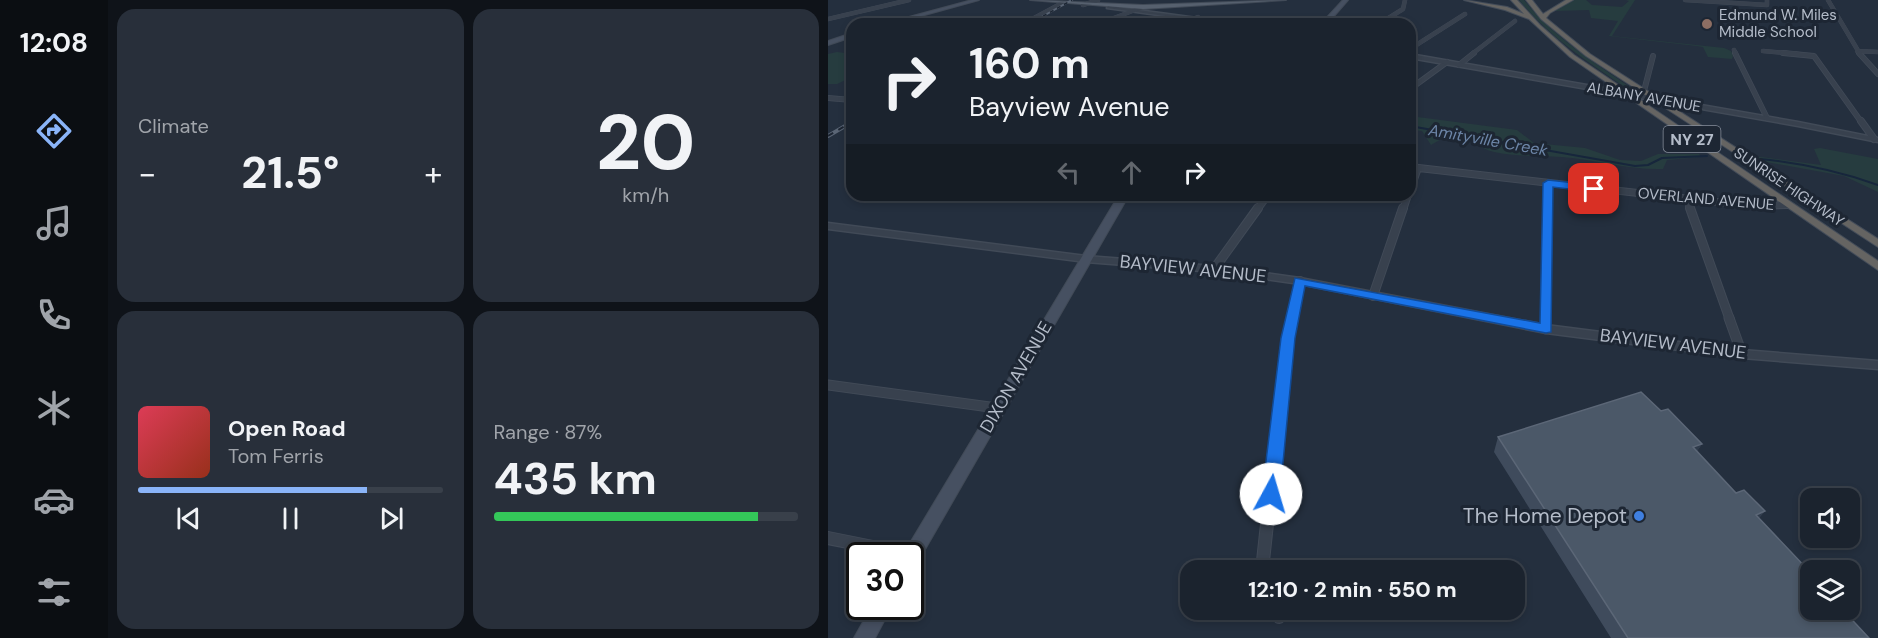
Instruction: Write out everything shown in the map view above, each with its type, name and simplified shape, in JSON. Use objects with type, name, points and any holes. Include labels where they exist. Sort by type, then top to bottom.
[{"type":"highway","points":[[1467,0],[1507,9],[1531,19]]},
{"type":"highway","points":[[1473,0],[1499,4],[1513,0]]},
{"type":"highway","name":"SUNRISE HIGHWAY","points":[[1513,0],[1572,56],[1878,266]]},
{"type":"highway","name":"SUNRISE HIGHWAY","points":[[1529,0],[1544,18],[1588,55],[1878,244]]},
{"type":"highway","points":[[1534,0],[1542,2]]},
{"type":"highway","points":[[1549,2],[1563,0]]},
{"type":"highway","points":[[1544,18],[1548,12],[1570,0]]},
{"type":"main road","points":[[909,18],[977,0]]},
{"type":"main road","points":[[1033,0],[1108,7],[1281,0]]},
{"type":"main road","points":[[1330,18],[1346,0]]},
{"type":"main road","points":[[828,43],[846,37]]},
{"type":"main road","name":"DIXON AVENUE","points":[[921,542],[997,408],[1120,201]]},
{"type":"main road","points":[[864,638],[875,620]]},
{"type":"street","points":[[828,19],[909,0]]},
{"type":"street","points":[[1083,5],[1098,0]]},
{"type":"street","points":[[1389,18],[1403,9],[1405,0]]},
{"type":"street","points":[[1685,0],[1767,5],[1767,0]]},
{"type":"street","points":[[1828,0],[1857,51],[1878,74]]},
{"type":"street","points":[[1034,18],[1062,3]]},
{"type":"street","points":[[1108,7],[1202,18]]},
{"type":"street","points":[[1116,18],[1143,7]]},
{"type":"street","points":[[1416,45],[1465,14]]},
{"type":"street","points":[[1459,64],[1515,21]]},
{"type":"street","points":[[1734,50],[1767,118]]},
{"type":"street","points":[[1762,51],[1814,56],[1876,140]]},
{"type":"street","points":[[1857,51],[1878,52]]},
{"type":"street","points":[[1644,91],[1653,56]]},
{"type":"street","name":"ALBANY AVENUE","points":[[1416,57],[1767,118],[1876,140]]},
{"type":"street","points":[[1416,85],[1447,62]]},
{"type":"street","points":[[828,98],[846,100]]},
{"type":"street","points":[[1416,174],[1418,168]]},
{"type":"street","name":"OVERLAND AVENUE","points":[[1418,168],[1752,206],[1788,205]]},
{"type":"street","points":[[1546,329],[1548,183]]},
{"type":"street","points":[[1688,199],[1742,354]]},
{"type":"street","points":[[1214,269],[1264,201]]},
{"type":"street","points":[[1373,296],[1406,201]]},
{"type":"street","name":"BAYVIEW AVENUE","points":[[828,226],[1086,259],[1214,269],[1299,281],[1546,329],[1742,354],[1878,365]]},
{"type":"street","points":[[1263,560],[1288,338],[1299,281]]},
{"type":"street","points":[[828,385],[997,408]]},
{"type":"street","points":[[828,538],[846,542]]},
{"type":"green space","points":[[1519,0],[1524,0],[1547,25],[1601,68],[1630,87],[1623,86],[1568,47],[1542,25]]},
{"type":"green space","points":[[1574,0],[1586,0],[1592,5],[1622,7],[1629,1],[1626,0],[1635,0],[1612,36],[1724,48],[1731,51],[1732,59],[1708,57],[1703,47],[1609,36],[1618,21],[1591,18],[1589,10],[1555,11]]},
{"type":"green space","points":[[846,53],[846,80],[837,84],[828,84],[828,54]]},
{"type":"green space","points":[[1416,117],[1517,130],[1534,143],[1585,148],[1620,160],[1641,161],[1658,154],[1699,154],[1701,157],[1667,160],[1663,169],[1650,169],[1562,157],[1503,154],[1489,151],[1466,139],[1456,137],[1446,138],[1431,145],[1422,131],[1416,130]]},
{"type":"green space","points":[[1820,148],[1878,159],[1878,192],[1844,176],[1761,161],[1753,156],[1821,165],[1814,149]]},
{"type":"building","name":"The Home Depot","points":[[1641,392],[1661,411],[1668,409],[1702,444],[1693,447],[1736,493],[1744,490],[1765,511],[1756,515],[1800,561],[1800,620],[1852,620],[1869,638],[1628,638],[1498,437]]},
{"type":"waterway","name":"Amityville Creek","points":[[1416,127],[1635,166],[1648,165],[1662,158],[1707,156]]},
{"type":"waterway","name":"Amityville Creek","points":[[1760,159],[1820,168],[1878,185]]},
{"type":"railway","points":[[1040,18],[1072,0]]},
{"type":"railway","points":[[828,136],[846,126]]},
{"type":"place","name":"Edmund W. Miles Middle School","points":[[1707,24]]},
{"type":"place","name":"The Home Depot","points":[[1639,516]]},
{"type":"route","points":[[1271,494],[1288,338],[1299,281],[1546,329],[1548,183],[1594,189]]}]
